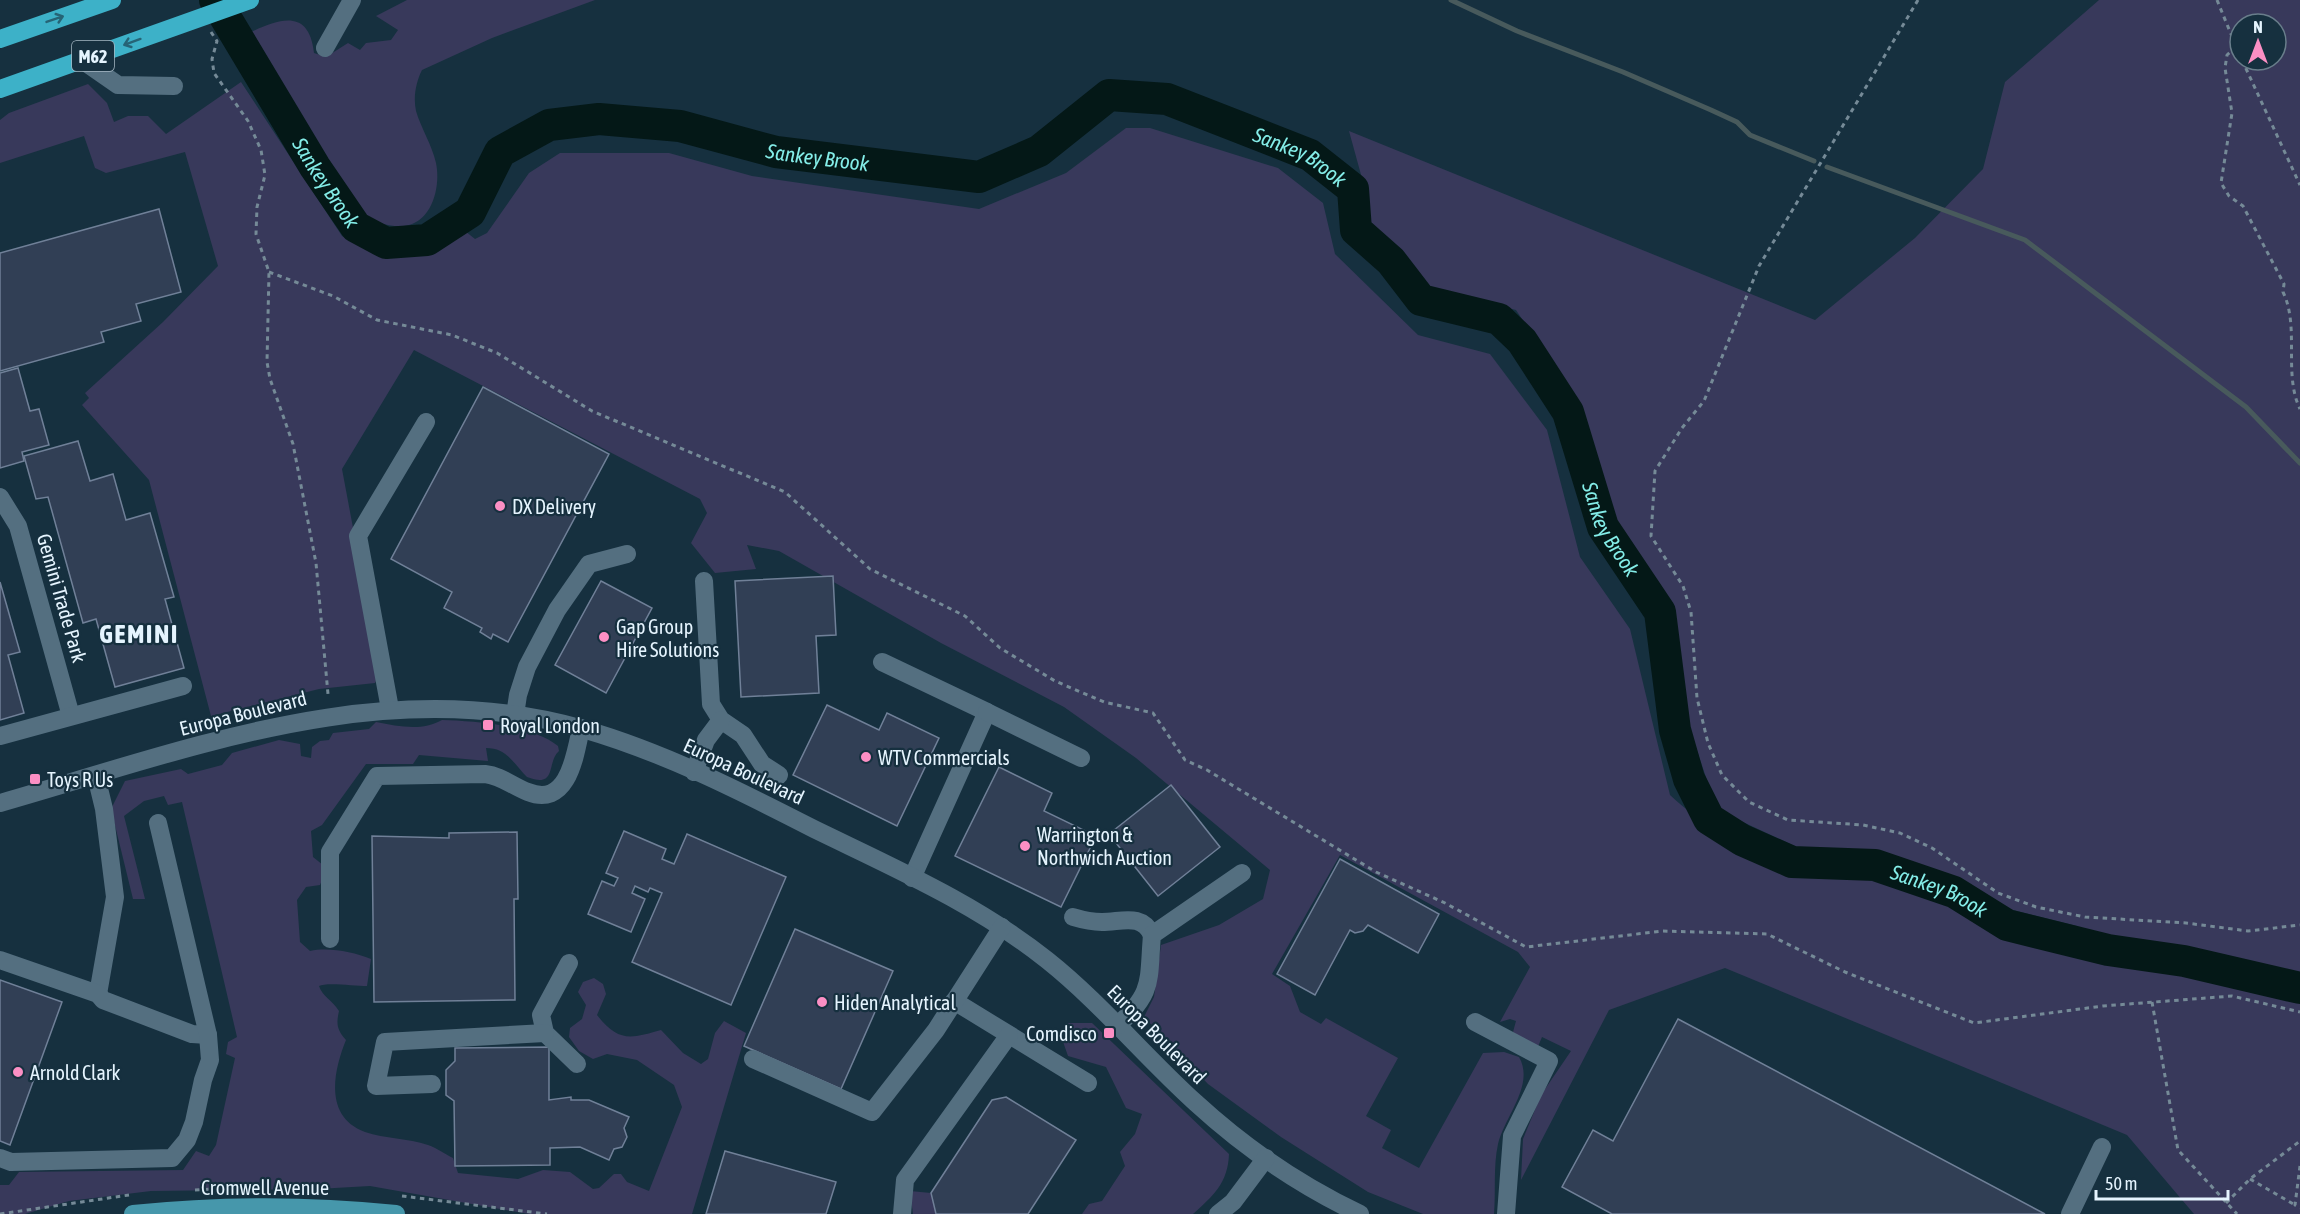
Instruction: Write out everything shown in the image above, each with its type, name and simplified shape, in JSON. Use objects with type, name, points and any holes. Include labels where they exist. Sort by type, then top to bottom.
[{"type":"highway","name":"M62","points":[[0,39],[112,0]]},
{"type":"highway","name":"M62","points":[[0,89],[243,2]]},
{"type":"main road","name":"Cromwell Avenue","points":[[133,1214],[250,1207],[350,1209],[396,1214]]},
{"type":"street","points":[[325,48],[352,0]]},
{"type":"street","points":[[82,60],[118,85],[174,86]]},
{"type":"street","points":[[390,709],[358,536],[426,422]]},
{"type":"street","name":"Gemini Trade Park","points":[[0,497],[18,526],[71,716]]},
{"type":"street","points":[[515,714],[527,667],[557,610],[589,564],[627,554]]},
{"type":"street","points":[[704,581],[710,694],[715,712],[721,720],[743,735],[755,756],[779,775]]},
{"type":"street","points":[[882,662],[1081,758]]},
{"type":"street","points":[[0,736],[183,686]]},
{"type":"street","name":"Europa Boulevard","points":[[0,803],[288,724],[390,709],[428,707],[515,714],[581,728],[639,748],[694,771],[912,878],[1002,927],[1048,961],[1118,1025],[1196,1104],[1266,1158],[1308,1186],[1360,1214]]},
{"type":"street","points":[[912,878],[987,712]]},
{"type":"street","points":[[694,771],[706,740],[721,720]]},
{"type":"street","points":[[330,939],[330,852],[377,776],[485,774],[511,782],[538,795],[556,792],[569,774],[581,728]]},
{"type":"street","points":[[96,776],[104,809],[115,897],[98,994]]},
{"type":"street","points":[[0,1158],[11,1162],[172,1158],[187,1140],[210,1060],[208,1035],[158,823]]},
{"type":"street","points":[[1152,935],[1242,873]]},
{"type":"street","points":[[1073,917],[1104,922],[1132,920],[1142,922],[1152,935],[1146,992],[1142,1001],[1118,1025]]},
{"type":"street","points":[[753,1059],[872,1112],[936,1030],[1002,927]]},
{"type":"street","points":[[0,960],[98,994],[104,1000],[192,1034],[208,1035]]},
{"type":"street","points":[[569,963],[541,1016],[545,1033],[577,1064]]},
{"type":"street","points":[[954,1001],[1088,1083]]},
{"type":"street","points":[[1475,1022],[1550,1061],[1512,1136],[1506,1214]]},
{"type":"street","points":[[432,1084],[376,1086],[385,1042],[545,1033]]},
{"type":"street","points":[[902,1214],[905,1180],[1009,1035]]},
{"type":"street","points":[[2070,1214],[2102,1147]]},
{"type":"street","points":[[1228,1211],[1266,1158]]},
{"type":"path","points":[[1918,0],[1759,266],[1704,401],[1682,428],[1655,471],[1651,536],[1683,586],[1691,612],[1697,698],[1708,743],[1722,775],[1749,802],[1788,820],[1863,825],[1900,833],[1932,848],[1998,894],[2036,907],[2085,917],[2186,923],[2248,931],[2300,925]]},
{"type":"path","points":[[2217,0],[2228,27]]},
{"type":"path","points":[[210,30],[217,40],[212,58],[214,73],[248,122],[261,150],[265,175],[257,207],[256,234],[269,272],[267,362],[270,379],[293,444],[316,563],[328,694]]},
{"type":"path","points":[[2228,54],[2225,68],[2232,113],[2221,183],[2229,196],[2243,206],[2284,284],[2283,292],[2290,309],[2295,339],[2295,398],[2300,409]]},
{"type":"path","points":[[2248,72],[2300,185]]},
{"type":"path","points":[[269,272],[333,296],[377,320],[452,335],[497,353],[591,411],[785,492],[870,570],[964,616],[1000,648],[1055,681],[1104,702],[1153,713],[1185,760],[1207,770],[1376,872],[1445,903],[1527,947],[1663,931],[1767,934],[1845,972],[1974,1023],[2152,1002],[2232,996],[2300,1012]]},
{"type":"path","points":[[2152,1002],[2178,1150],[2237,1214]]},
{"type":"path","points":[[2226,1203],[2250,1179],[2300,1141]]},
{"type":"path","points":[[2295,1205],[2300,1166]]},
{"type":"path","points":[[2250,1179],[2300,1208]]},
{"type":"shaded area","points":[[407,0],[595,0],[492,38],[422,70],[416,90],[415,106],[436,163],[437,183],[432,202],[422,218],[414,223],[399,226],[359,218],[247,34],[270,24],[290,21],[299,23],[306,29],[311,38],[314,53],[326,57],[348,43],[360,50],[366,43],[391,40],[398,30],[376,16]]},
{"type":"shaded area","points":[[2099,0],[2300,0],[2300,979],[2188,953],[2300,995],[2300,1214],[2194,1214],[2127,1135],[1725,968],[1609,1010],[1521,1180],[1523,1139],[1541,1095],[1571,1051],[1542,1037],[1537,1049],[1513,1032],[1516,1021],[1510,1019],[1500,1022],[1530,967],[1518,952],[1340,855],[1272,974],[1290,986],[1300,1012],[1321,1024],[1326,1018],[1398,1058],[1366,1116],[1391,1130],[1382,1148],[1419,1168],[1483,1053],[1504,1052],[1519,1057],[1523,1068],[1521,1089],[1498,1144],[1494,1214],[1423,1214],[1368,1192],[1281,1137],[1208,1084],[1144,1017],[1154,997],[1161,945],[1219,925],[1263,899],[1270,870],[1136,758],[1064,707],[941,643],[779,551],[747,545],[756,569],[715,573],[691,543],[707,513],[700,499],[414,350],[342,469],[380,672],[375,683],[319,689],[211,716],[149,480],[82,405],[89,398],[85,393],[163,322],[218,266],[185,152],[106,173],[95,168],[84,136],[0,163],[0,120],[9,113],[88,84],[107,103],[114,122],[128,116],[148,116],[166,134],[241,82],[342,236],[372,250],[405,255],[437,249],[452,242],[465,231],[475,239],[487,233],[529,173],[560,153],[669,153],[752,176],[979,209],[1066,173],[1126,128],[1150,128],[1278,168],[1323,203],[1335,254],[1418,335],[1490,354],[1547,430],[1580,557],[1630,629],[1670,795],[1715,828],[1766,852],[1820,867],[1876,878],[1896,857],[1880,852],[1797,847],[1717,810],[1684,712],[1671,609],[1611,516],[1579,405],[1516,310],[1429,288],[1367,220],[1363,182],[1349,131],[1815,320],[1915,238],[1983,169],[2005,82]],"holes":[[[1939,871],[2009,909],[2081,927],[2011,916],[1970,894],[1957,907],[1941,897]]]},
{"type":"shaded area","points":[[442,720],[486,723],[519,729],[547,739],[558,746],[559,751],[555,756],[550,773],[543,780],[527,777],[505,753],[486,748],[488,761],[419,755],[413,764],[366,764],[322,825],[311,831],[313,857],[323,865],[324,875],[320,885],[306,887],[297,900],[300,942],[310,951],[341,951],[371,959],[367,986],[334,984],[319,986],[339,1011],[338,1027],[346,1040],[335,1079],[335,1092],[343,1116],[352,1125],[365,1132],[435,1148],[453,1158],[458,1173],[518,1179],[543,1170],[570,1172],[593,1189],[599,1188],[614,1174],[621,1174],[627,1182],[649,1191],[682,1107],[674,1085],[637,1060],[607,1054],[593,1059],[579,1051],[569,1037],[570,1028],[582,1019],[586,1005],[578,992],[583,982],[594,978],[603,984],[606,994],[597,1015],[618,1034],[633,1036],[661,1030],[683,1053],[701,1064],[708,1059],[715,1033],[724,1021],[746,1033],[692,1214],[529,1214],[370,1186],[151,1191],[69,1201],[25,1214],[0,1214],[0,1185],[9,1185],[19,1172],[183,1170],[196,1151],[209,1156],[216,1145],[235,1058],[226,1054],[228,1042],[237,1037],[182,802],[168,805],[164,796],[144,801],[124,816],[145,899],[133,899],[111,809],[125,781],[181,769],[188,774],[222,765],[232,753],[279,740],[300,744],[301,756],[311,758],[312,747],[320,741],[329,740],[333,733],[369,729],[376,722],[418,727]]},
{"type":"shaded area","points":[[1067,1023],[1092,1023],[1229,1154],[1226,1173],[1218,1188],[1193,1214],[1082,1214],[1089,1204],[1102,1201],[1125,1166],[1120,1152],[1135,1134],[1142,1114],[1126,1108],[1106,1067],[1068,1056],[1061,1036]]},
{"type":"shaded area","points":[[910,1191],[931,1193],[936,1214],[913,1214]]},
{"type":"building","points":[[159,209],[181,292],[136,304],[141,321],[101,332],[104,342],[0,371],[0,253]]},
{"type":"building","points":[[18,368],[30,411],[39,409],[49,445],[22,452],[24,461],[0,468],[0,373]]},
{"type":"building","name":"DX Delivery","points":[[483,387],[609,454],[508,642],[493,634],[491,639],[480,632],[482,628],[444,608],[452,592],[391,559]]},
{"type":"building","points":[[78,441],[90,481],[113,474],[126,520],[150,513],[174,597],[165,599],[184,668],[115,687],[96,619],[83,623],[48,497],[36,499],[24,456]]},
{"type":"building","points":[[833,576],[836,635],[816,636],[819,693],[741,697],[735,581]]},
{"type":"building","name":"Gap Group Hire Solutions","points":[[601,581],[652,608],[606,693],[555,665]]},
{"type":"building","points":[[0,582],[20,652],[8,655],[24,713],[0,720]]},
{"type":"building","name":"WTV Commercials","points":[[827,705],[879,730],[887,713],[939,738],[897,826],[793,775]]},
{"type":"building","name":"Warrington & Northwich Auction","points":[[999,767],[1052,793],[1044,811],[1096,836],[1061,907],[955,856]]},
{"type":"building","points":[[1171,785],[1220,847],[1158,896],[1109,834]]},
{"type":"building","points":[[624,831],[666,849],[662,859],[674,864],[687,834],[786,877],[731,1005],[632,962],[662,893],[650,888],[648,892],[635,886],[632,893],[645,899],[631,932],[588,914],[602,881],[614,886],[618,878],[606,873]]},
{"type":"building","points":[[517,832],[518,899],[514,899],[515,1000],[374,1002],[372,836],[449,838],[449,833]]},
{"type":"building","points":[[1340,859],[1439,914],[1418,953],[1368,925],[1363,931],[1355,933],[1350,930],[1315,995],[1277,974]]},
{"type":"building","points":[[795,929],[893,971],[841,1089],[744,1046]]},
{"type":"building","name":"Arnold Clark","points":[[0,980],[62,1002],[10,1145],[0,1141]]},
{"type":"building","points":[[1678,1019],[2045,1214],[1612,1214],[1562,1187],[1593,1130],[1613,1141]]},
{"type":"building","points":[[549,1047],[549,1100],[571,1097],[571,1100],[589,1100],[629,1117],[624,1128],[627,1137],[622,1147],[614,1149],[609,1160],[580,1147],[550,1148],[550,1165],[455,1166],[454,1101],[446,1095],[446,1070],[455,1061],[455,1048]]},
{"type":"building","points":[[1006,1097],[1076,1140],[1028,1214],[936,1214],[931,1193],[992,1100]]},
{"type":"building","points":[[725,1151],[836,1182],[826,1214],[706,1214]]},
{"type":"waterway","name":"Sankey Brook","points":[[215,0],[315,167],[356,227],[386,243],[427,240],[470,212],[500,152],[549,125],[599,119],[680,126],[776,152],[979,177],[1039,151],[1109,95],[1167,99],[1310,155],[1353,189],[1356,230],[1391,261],[1421,300],[1499,319],[1522,341],[1568,412],[1603,527],[1660,612],[1675,730],[1689,779],[1709,819],[1742,840],[1792,862],[1875,865],[1954,892],[2007,925],[2108,950],[2184,961],[2300,988]]},
{"type":"waterway","points":[[1451,0],[1517,31],[1623,72],[1711,110],[1737,122],[1750,135],[1814,161]]},
{"type":"waterway","points":[[1827,167],[2025,240],[2246,407],[2300,463]]},
{"type":"place","name":"DX Delivery","points":[[500,506]]},
{"type":"place","name":"Gap Group Hire Solutions","points":[[604,637]]},
{"type":"place","name":"Royal London","points":[[488,725]]},
{"type":"place","name":"WTV Commercials","points":[[866,757]]},
{"type":"place","name":"Toys R Us","points":[[35,779]]},
{"type":"place","name":"Warrington & Northwich Auction","points":[[1025,846]]},
{"type":"place","name":"Hiden Analytical","points":[[822,1002]]},
{"type":"place","name":"Comdisco","points":[[1109,1033]]},
{"type":"place","name":"Arnold Clark","points":[[18,1072]]},
{"type":"district","name":"GEMINI","points":[[139,634]]}]
